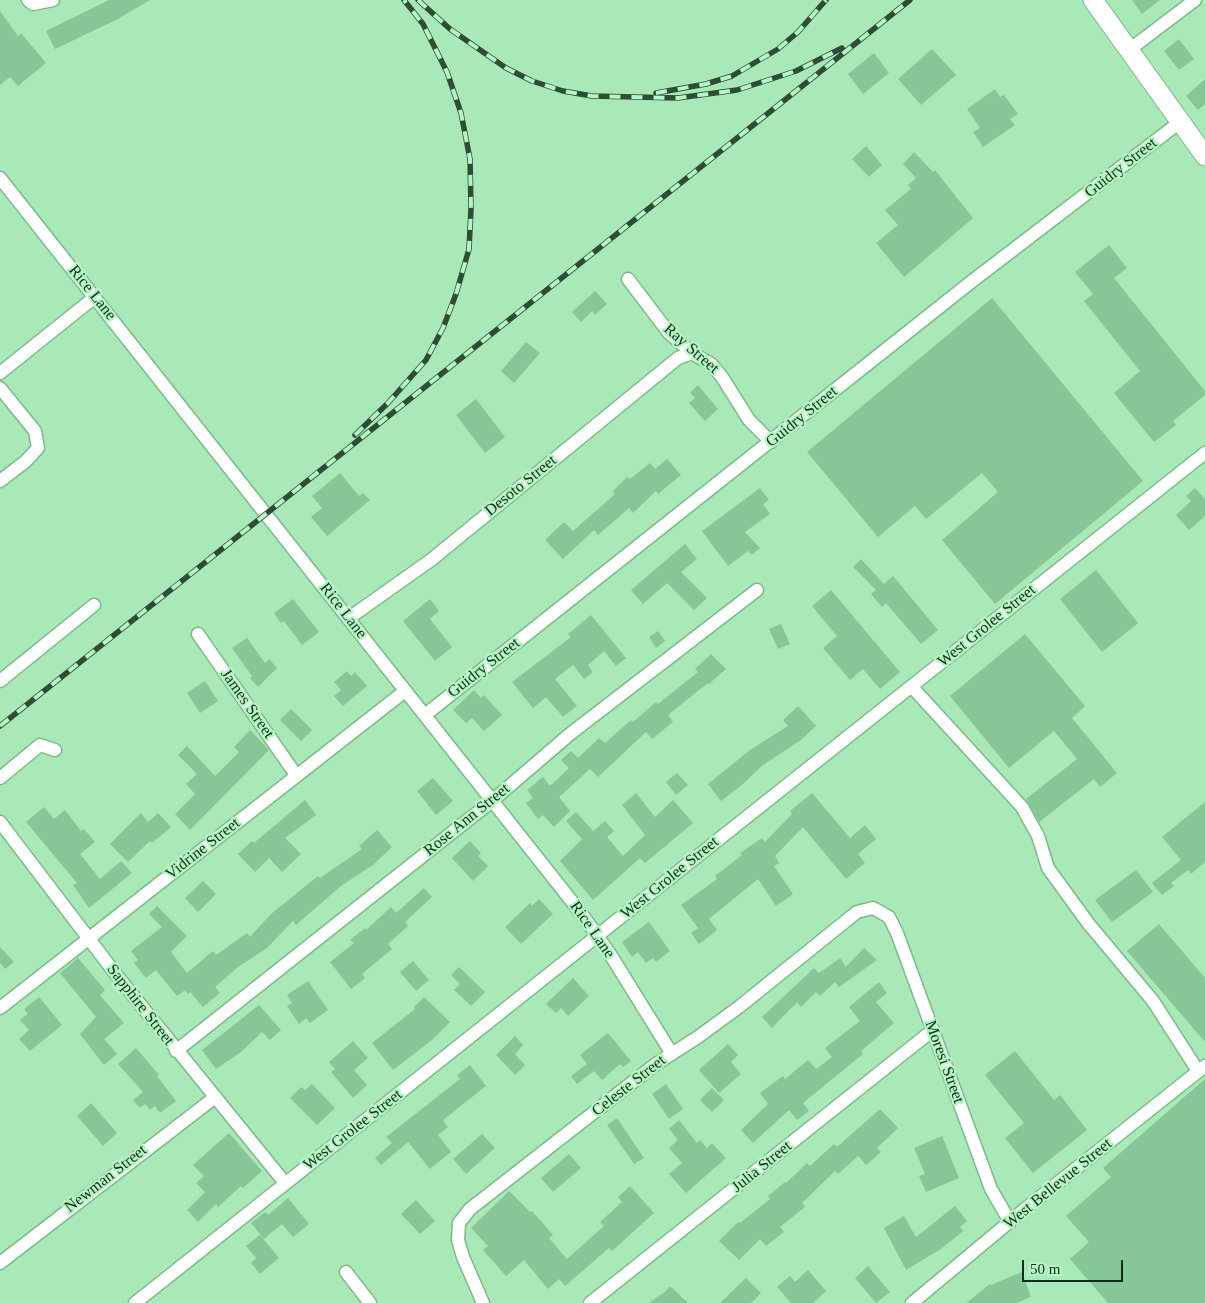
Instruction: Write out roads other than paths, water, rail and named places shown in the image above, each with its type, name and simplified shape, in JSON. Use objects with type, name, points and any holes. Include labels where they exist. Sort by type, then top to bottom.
[{"type":"street","points":[[28,0],[33,4],[53,0]]},
{"type":"street","points":[[1093,0],[1205,156]]},
{"type":"street","points":[[1129,50],[1194,0]]},
{"type":"street","name":"Guidry Street","points":[[425,715],[971,282],[1180,122]]},
{"type":"street","name":"Rice Lane","points":[[0,178],[598,936],[672,1054]]},
{"type":"street","name":"Ray Street","points":[[628,279],[669,333],[692,353],[711,364],[722,377],[749,420],[771,442]]},
{"type":"street","points":[[0,373],[95,297]]},
{"type":"street","name":"Desoto Street","points":[[349,618],[431,560],[678,358],[692,353]]},
{"type":"street","points":[[0,388],[35,431],[38,448],[26,461],[0,481]]},
{"type":"street","name":"West Grolee Street","points":[[135,1303],[1205,453]]},
{"type":"street","name":"Rose Ann Street","points":[[176,1051],[492,801],[570,734],[757,590]]},
{"type":"street","points":[[0,681],[94,605]]},
{"type":"street","name":"James Street","points":[[198,634],[296,775]]},
{"type":"street","points":[[912,687],[1022,808],[1038,836],[1048,868],[1088,923],[1152,1001],[1202,1069]]},
{"type":"street","name":"Vidrine Street","points":[[0,1008],[405,691]]},
{"type":"street","points":[[0,778],[40,745],[55,750]]},
{"type":"street","name":"Sapphire Street","points":[[0,822],[176,1051],[285,1183]]},
{"type":"street","name":"Moresi Street","points":[[874,908],[889,917],[934,1030],[991,1189],[1010,1222]]},
{"type":"street","name":"Celeste Street","points":[[484,1303],[463,1257],[458,1240],[459,1223],[470,1209],[656,1064],[698,1037],[739,1007],[857,912],[874,908]]},
{"type":"street","name":"Julia Street","points":[[590,1303],[934,1030]]},
{"type":"street","name":"West Bellevue Street","points":[[912,1303],[1202,1069]]},
{"type":"street","name":"Newman Street","points":[[0,1263],[214,1098]]},
{"type":"street","points":[[346,1272],[370,1303]]},
{"type":"railway","points":[[355,435],[388,403],[426,360],[443,328],[456,294],[469,249],[471,209],[470,159],[461,113],[447,72],[423,24],[404,0]]},
{"type":"railway","points":[[418,0],[450,29],[506,68],[532,81],[563,91],[592,96],[678,98],[737,90],[796,71],[842,48]]},
{"type":"railway","points":[[656,93],[706,84],[732,76],[778,49],[798,32],[826,0]]},
{"type":"railway","points":[[0,726],[910,0]]}]
